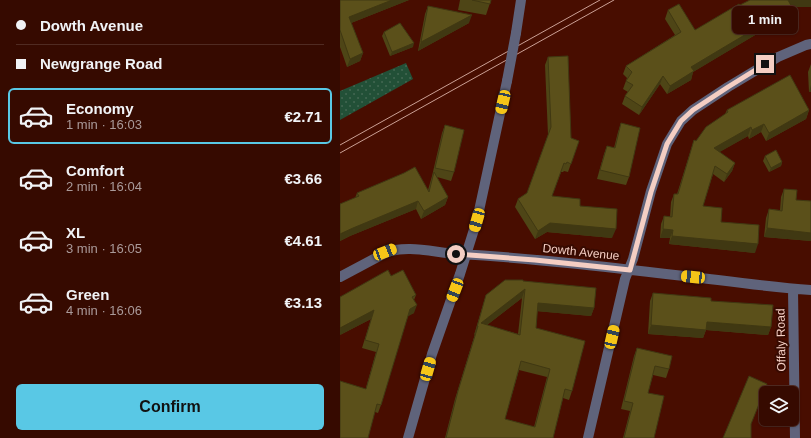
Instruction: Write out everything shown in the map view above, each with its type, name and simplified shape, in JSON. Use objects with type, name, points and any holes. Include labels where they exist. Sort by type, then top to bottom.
[{"type":"street","points":[[408,438],[432,354],[467,254],[477,220],[507,81],[521,0]]},
{"type":"street","points":[[588,438],[625,279],[630,270],[651,192],[667,144],[681,121],[693,110],[772,60],[811,44]]},
{"type":"street","name":"Dowth Avenue","points":[[340,277],[385,252],[406,248],[446,253],[540,260],[811,290]]},
{"type":"street","name":"Offaly Road","points":[[793,289],[795,438]]},
{"type":"green space","points":[[406,63],[413,79],[340,120],[340,91]]},
{"type":"building","points":[[340,0],[392,0],[349,17],[363,53],[350,59],[340,30]]},
{"type":"building","points":[[472,0],[491,0],[490,4]]},
{"type":"building","points":[[750,0],[788,0],[794,11],[773,25],[770,20],[691,67],[694,71],[670,86],[663,76],[642,107],[625,96],[633,85],[626,81],[632,72],[626,66],[681,32],[668,10],[679,4],[695,30],[739,4],[740,5]]},
{"type":"building","points":[[428,6],[472,15],[421,42]]},
{"type":"building","points":[[400,23],[414,43],[392,52],[384,32]]},
{"type":"building","points":[[568,56],[571,138],[579,141],[571,164],[567,162],[566,164],[564,163],[552,196],[580,199],[580,206],[617,209],[616,229],[550,223],[538,231],[518,199],[527,193],[551,127],[548,57]]},
{"type":"building","points":[[790,75],[809,110],[769,133],[764,124],[752,130],[751,127],[714,148],[735,163],[727,174],[715,166],[703,206],[722,208],[721,222],[759,225],[758,244],[672,236],[673,230],[663,229],[664,216],[672,217],[674,194],[678,194],[694,140],[696,141],[706,127],[728,112],[727,110]]},
{"type":"building","points":[[621,123],[640,128],[629,177],[600,170],[607,146],[615,148]]},
{"type":"building","points":[[445,125],[464,130],[454,172],[435,168]]},
{"type":"building","points":[[776,150],[782,162],[771,168],[765,156]]},
{"type":"building","points":[[415,167],[429,192],[434,172],[448,197],[424,211],[418,201],[340,234],[340,204],[359,196],[357,193]]},
{"type":"building","points":[[784,189],[797,190],[796,200],[811,201],[811,233],[767,228],[769,209],[782,211]]},
{"type":"building","points":[[388,270],[391,276],[403,270],[416,295],[412,297],[417,305],[410,309],[381,405],[377,404],[368,438],[340,438],[340,381],[366,389],[379,344],[365,340],[374,310],[340,328],[340,297]]},
{"type":"building","points":[[505,280],[523,280],[596,288],[594,308],[538,303],[536,328],[585,341],[572,391],[565,389],[553,438],[446,438],[486,295]],"holes":[[[525,289],[520,335],[481,323]],[[521,361],[550,369],[535,427],[505,419]]]},
{"type":"building","points":[[653,293],[711,298],[711,301],[773,305],[771,327],[707,322],[706,330],[651,325]]},
{"type":"building","points":[[637,348],[672,356],[669,369],[655,366],[648,393],[664,396],[654,438],[624,438],[633,403],[624,401]]},
{"type":"building","points":[[749,376],[767,384],[766,386],[759,386],[759,404],[751,424],[751,438],[723,438]]},
{"type":"tram line","points":[[340,145],[600,0]]},
{"type":"tram line","points":[[340,153],[614,0]]},
{"type":"route","points":[[456,254],[535,260],[630,270],[651,192],[667,144],[681,121],[693,110],[765,64]]}]
